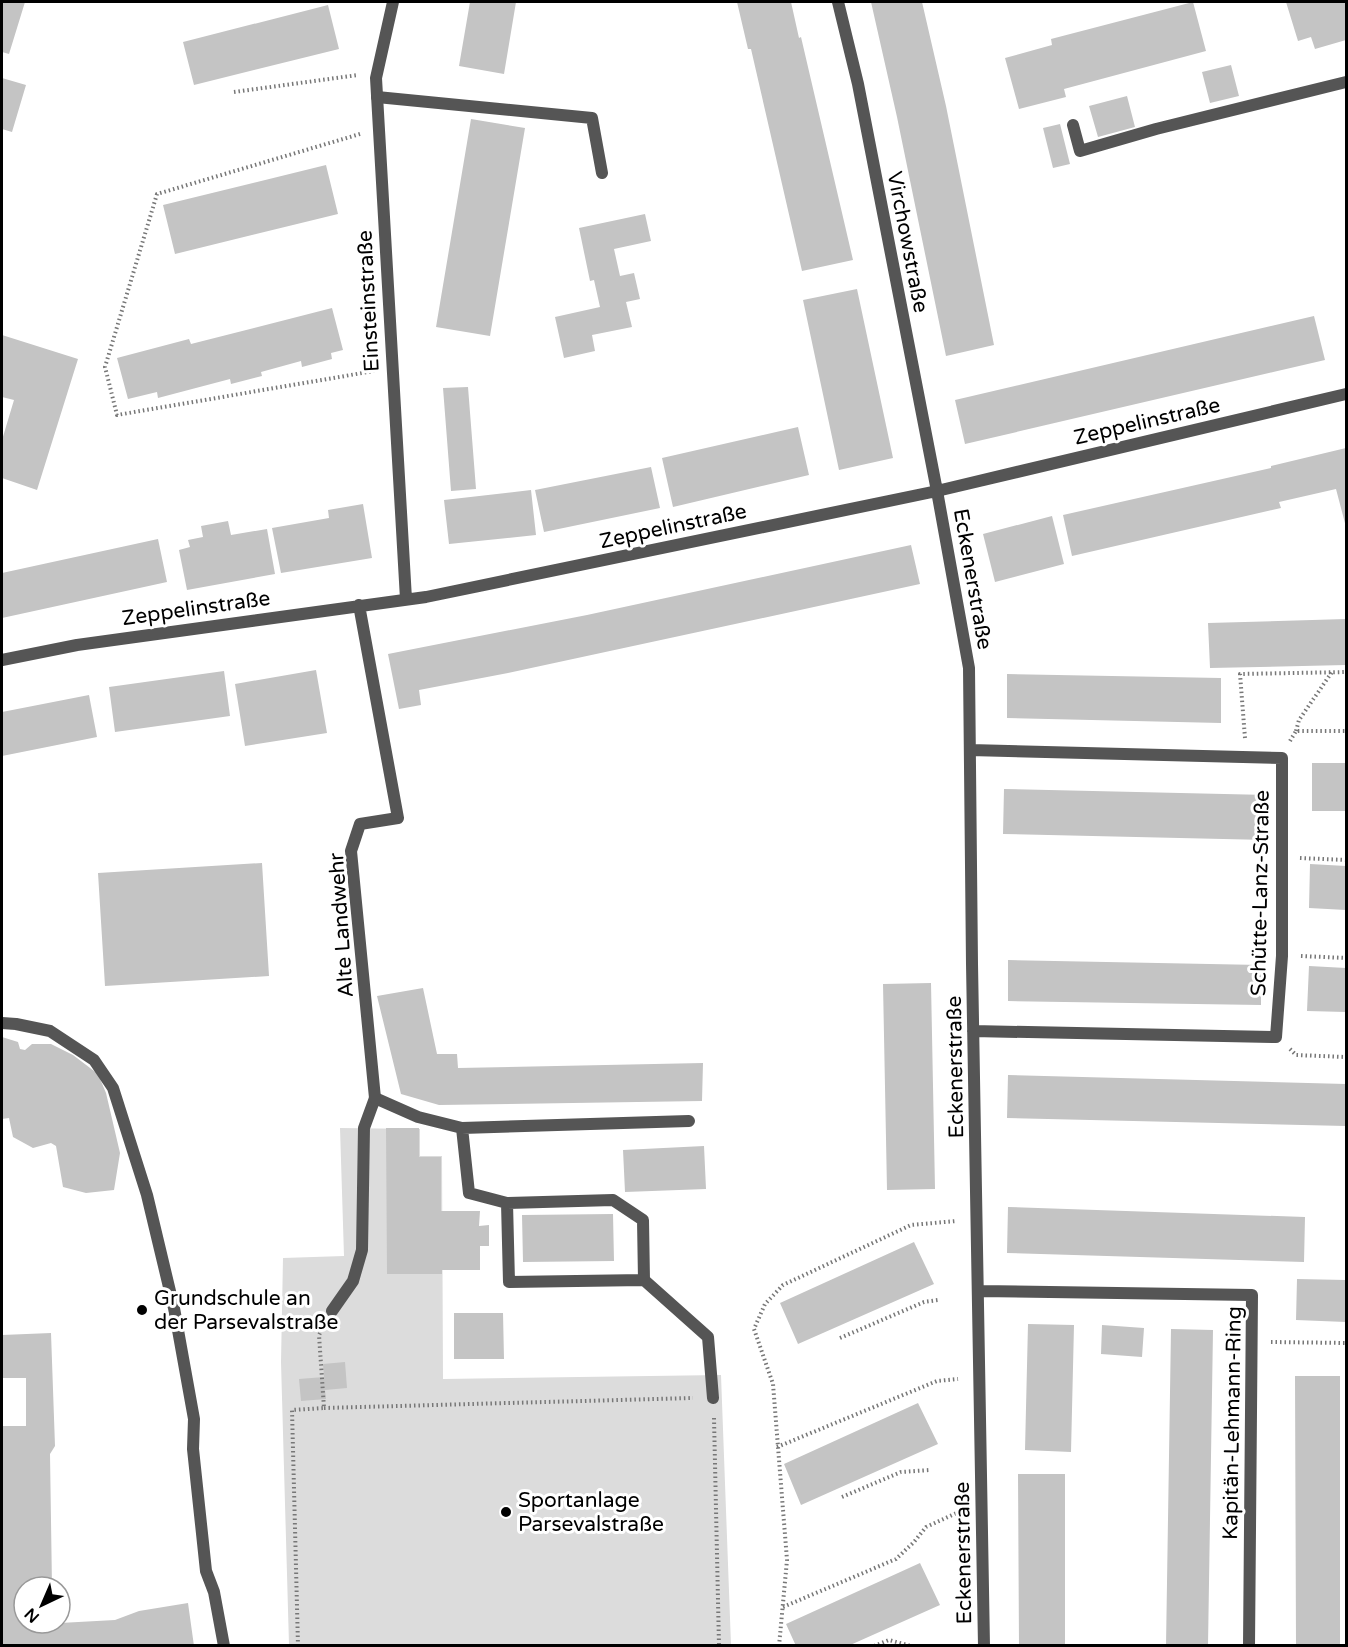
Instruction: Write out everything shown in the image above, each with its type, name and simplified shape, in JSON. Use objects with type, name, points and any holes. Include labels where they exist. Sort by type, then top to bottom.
[{"type":"street","name":"Einsteinstraße","points":[[393,2],[377,72],[377,97],[406,599]]},
{"type":"street","name":"Virchowstraße","points":[[838,2],[858,84],[937,491]]},
{"type":"street","points":[[1073,125],[1080,151],[1156,129],[1347,82]]},
{"type":"street","points":[[377,97],[592,118],[602,173]]},
{"type":"street","name":"Zeppelinstraße","points":[[2,660],[77,645],[426,597],[937,491],[1347,394]]},
{"type":"street","name":"Eckenerstraße","points":[[937,491],[969,668],[984,1646]]},
{"type":"street","name":"Alte Landwehr","points":[[359,605],[398,818],[360,824],[351,850],[375,1098]]},
{"type":"street","points":[[970,750],[1282,758]]},
{"type":"street","name":"Schütte-Lanz-Straße","points":[[1276,1037],[1282,956],[1282,758]]},
{"type":"street","points":[[2,1023],[50,1031],[94,1060],[113,1088],[147,1195],[174,1308],[194,1419],[193,1449],[206,1571],[214,1592],[224,1646]]},
{"type":"street","points":[[974,1031],[1276,1037]]},
{"type":"street","points":[[332,1311],[353,1281],[362,1250],[364,1128],[375,1098],[418,1117],[462,1128],[689,1121]]},
{"type":"street","points":[[462,1128],[469,1193],[507,1203],[613,1200],[643,1220],[644,1280]]},
{"type":"street","points":[[507,1203],[508,1282],[644,1280],[708,1337],[713,1398]]},
{"type":"street","name":"Kapitän-Lehmann-Ring","points":[[978,1291],[1252,1295],[1249,1646]]},
{"type":"path","points":[[234,92],[377,72]]},
{"type":"path","points":[[378,128],[157,194],[105,367],[117,415],[392,368]]},
{"type":"path","points":[[1282,758],[1299,720],[1332,672]]},
{"type":"path","points":[[1246,757],[1240,674],[1347,672]]},
{"type":"path","points":[[1296,731],[1347,731]]},
{"type":"path","points":[[1282,858],[1347,860]]},
{"type":"path","points":[[1282,956],[1347,958]]},
{"type":"path","points":[[1276,1037],[1296,1055],[1347,1057]]},
{"type":"path","points":[[779,1646],[787,1560],[773,1384],[754,1329],[765,1304],[783,1286],[911,1225],[977,1220]]},
{"type":"path","points":[[840,1338],[924,1302],[938,1300]]},
{"type":"path","points":[[324,1408],[319,1335],[332,1311]]},
{"type":"path","points":[[1252,1342],[1347,1343]]},
{"type":"path","points":[[777,1448],[938,1381],[980,1377]]},
{"type":"path","points":[[298,1646],[292,1410],[713,1398],[719,1646]]},
{"type":"path","points":[[843,1497],[901,1472],[930,1470]]},
{"type":"path","points":[[782,1608],[896,1559],[926,1527],[982,1502]]},
{"type":"path","points":[[874,1646],[889,1640],[911,1646]]},
{"type":"shaded area","name":"Sportanlage Parsevalstraße","points":[[340,1128],[420,1129],[420,1156],[442,1156],[443,1379],[721,1375],[731,1645],[289,1645],[281,1362],[283,1258],[344,1256]]},
{"type":"building","points":[[2,2],[25,2],[9,54],[2,52]]},
{"type":"building","points":[[470,2],[516,2],[504,74],[459,66]]},
{"type":"building","points":[[737,2],[791,2],[853,260],[802,271],[751,49],[748,49]]},
{"type":"building","points":[[871,2],[922,2],[946,106],[994,345],[946,356]]},
{"type":"building","points":[[1193,2],[1206,51],[1064,89],[1066,97],[1019,109],[1005,58],[1052,45],[1051,39]]},
{"type":"building","points":[[1286,2],[1346,2],[1346,40],[1315,49],[1311,37],[1298,41]]},
{"type":"building","points":[[328,5],[339,49],[194,85],[183,42]]},
{"type":"building","points":[[1231,65],[1239,96],[1210,103],[1202,72]]},
{"type":"building","points":[[2,78],[26,85],[12,132],[2,129]]},
{"type":"building","points":[[1127,96],[1135,127],[1098,137],[1089,106]]},
{"type":"building","points":[[471,119],[525,128],[490,336],[436,327]]},
{"type":"building","points":[[1060,124],[1070,164],[1053,168],[1043,128]]},
{"type":"building","points":[[326,165],[338,214],[175,254],[163,205]]},
{"type":"building","points":[[645,214],[651,241],[614,249],[620,276],[634,273],[640,299],[626,302],[632,327],[592,335],[595,351],[564,358],[555,317],[600,307],[594,280],[590,281],[579,228]]},
{"type":"building","points":[[857,289],[893,458],[839,470],[803,300]]},
{"type":"building","points":[[332,308],[343,350],[331,353],[332,359],[302,367],[301,361],[261,372],[262,376],[231,384],[230,379],[158,398],[157,392],[128,399],[117,358],[189,339],[191,344]]},
{"type":"building","points":[[1314,316],[1325,360],[965,444],[955,400]]},
{"type":"building","points":[[2,335],[78,359],[37,490],[2,478],[2,440],[14,400],[2,397]]},
{"type":"building","points":[[468,387],[476,489],[451,491],[443,388]]},
{"type":"building","points":[[798,427],[809,475],[673,507],[662,458]]},
{"type":"building","points":[[1346,448],[1346,527],[1336,489],[1279,502],[1281,508],[1072,556],[1063,515],[1271,468],[1271,466]]},
{"type":"building","points":[[651,467],[660,508],[544,532],[535,490]]},
{"type":"building","points":[[531,490],[536,535],[449,544],[444,500]]},
{"type":"building","points":[[363,504],[372,558],[281,573],[272,528],[329,518],[328,510]]},
{"type":"building","points":[[1052,516],[1064,564],[995,582],[983,534]]},
{"type":"building","points":[[228,521],[231,535],[267,529],[275,574],[187,590],[179,550],[190,547],[188,540],[203,537],[201,526]]},
{"type":"building","points":[[158,539],[167,582],[2,618],[2,573]]},
{"type":"building","points":[[911,545],[920,584],[419,690],[421,705],[399,709],[388,654],[587,615]]},
{"type":"building","points":[[1346,619],[1346,665],[1210,668],[1208,623]]},
{"type":"building","points":[[316,670],[327,733],[245,746],[235,684]]},
{"type":"building","points":[[224,671],[230,716],[115,732],[109,687]]},
{"type":"building","points":[[1007,674],[1221,678],[1221,723],[1007,718]]},
{"type":"building","points":[[89,695],[97,737],[2,756],[2,712]]},
{"type":"building","points":[[1312,763],[1346,763],[1346,811],[1312,811]]},
{"type":"building","points":[[1004,789],[1268,795],[1267,840],[1003,834]]},
{"type":"building","points":[[262,863],[269,976],[105,986],[98,873]]},
{"type":"building","points":[[1310,864],[1346,866],[1346,910],[1309,908]]},
{"type":"building","points":[[1008,960],[1261,965],[1261,1005],[1008,1001]]},
{"type":"building","points":[[1309,966],[1346,968],[1346,1012],[1307,1011]]},
{"type":"building","points":[[931,983],[935,1189],[887,1190],[883,984]]},
{"type":"building","points":[[423,988],[437,1054],[457,1054],[458,1068],[703,1063],[702,1101],[439,1105],[401,1094],[377,996]]},
{"type":"building","points":[[2,1037],[18,1042],[20,1049],[25,1050],[32,1044],[51,1044],[73,1055],[98,1074],[106,1093],[120,1153],[114,1190],[86,1193],[63,1187],[56,1146],[51,1143],[33,1148],[13,1137],[9,1118],[2,1119]]},
{"type":"building","points":[[1008,1075],[1346,1084],[1346,1126],[1007,1118]]},
{"type":"building","points":[[386,1128],[419,1128],[419,1157],[441,1157],[441,1211],[480,1211],[479,1226],[489,1225],[489,1246],[480,1246],[480,1270],[442,1270],[442,1274],[387,1274]]},
{"type":"building","points":[[704,1146],[706,1189],[625,1192],[623,1150]]},
{"type":"building","points":[[1008,1207],[1305,1217],[1304,1262],[1007,1253]]},
{"type":"building","points":[[613,1214],[614,1261],[523,1262],[522,1215]]},
{"type":"building","points":[[914,1242],[934,1284],[798,1344],[780,1303]]},
{"type":"building","points":[[1297,1279],[1346,1280],[1346,1322],[1296,1320]]},
{"type":"building","points":[[454,1313],[503,1313],[504,1359],[454,1359]]},
{"type":"building","points":[[1028,1324],[1074,1325],[1071,1452],[1025,1450]]},
{"type":"building","points":[[1102,1325],[1144,1328],[1142,1357],[1101,1354]]},
{"type":"building","points":[[1171,1329],[1213,1330],[1208,1646],[1166,1646]]},
{"type":"building","points":[[51,1333],[55,1446],[50,1454],[52,1575],[12,1575],[12,1635],[72,1635],[72,1622],[115,1620],[139,1611],[188,1603],[194,1646],[2,1646],[2,1426],[26,1426],[26,1378],[2,1378],[2,1335]]},
{"type":"building","points":[[345,1362],[347,1388],[325,1390],[326,1399],[301,1401],[299,1379],[324,1377],[323,1364]]},
{"type":"building","points":[[1295,1376],[1340,1376],[1340,1646],[1296,1646]]},
{"type":"building","points":[[918,1403],[938,1444],[801,1505],[784,1464]]},
{"type":"building","points":[[1018,1474],[1065,1474],[1065,1646],[1019,1646]]},
{"type":"building","points":[[920,1563],[940,1605],[848,1646],[796,1646],[786,1624]]},
{"type":"place","name":"Grundschule an der Parsevalstraße","points":[[142,1310]]},
{"type":"place","name":"Sportanlage Parsevalstraße","points":[[506,1512]]}]
